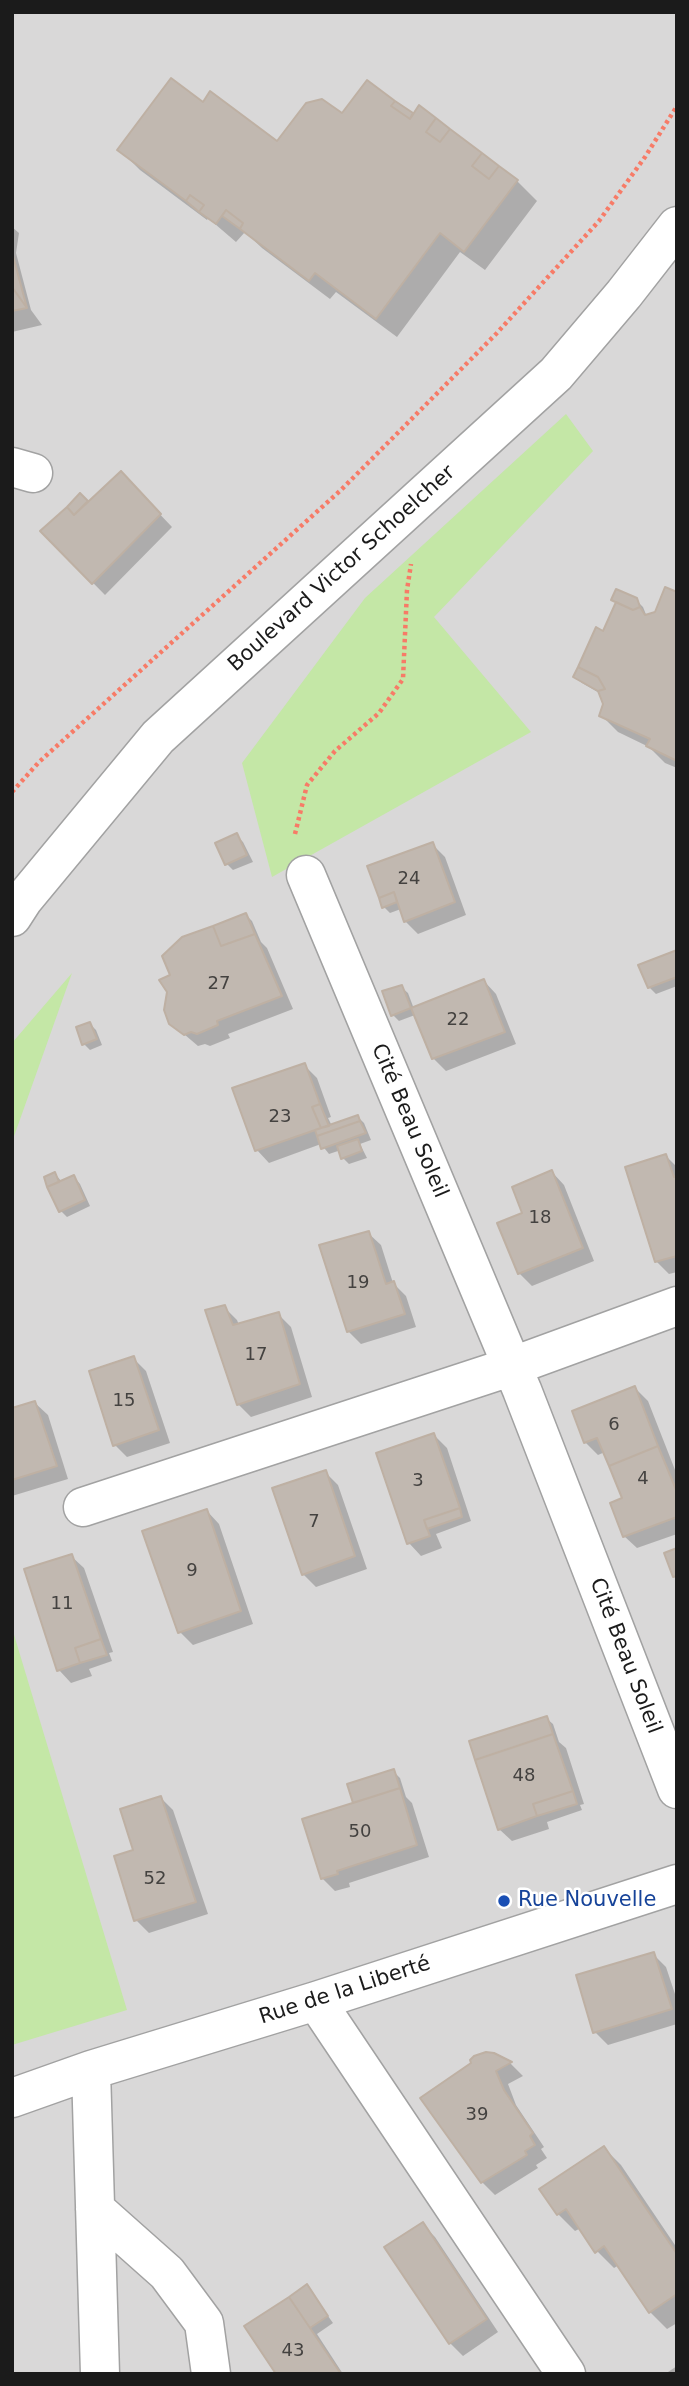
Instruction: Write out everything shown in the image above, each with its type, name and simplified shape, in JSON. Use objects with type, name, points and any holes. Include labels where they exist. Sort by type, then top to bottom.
[{"type":"street","name":"Boulevard Victor Schoelcher","points":[[12,917],[23,900],[158,737],[556,374],[624,295],[677,226]]},
{"type":"street","name":"Cité Beau Soleil","points":[[306,875],[513,1366],[677,1789]]},
{"type":"street","points":[[83,1507],[513,1366],[677,1306]]},
{"type":"street","name":"Rue de la Liberté","points":[[14,2097],[91,2070],[316,2001],[677,1884]]},
{"type":"street","points":[[316,2001],[566,2374]]},
{"type":"street","points":[[91,2070],[100,2374]]},
{"type":"street","points":[[96,2209],[167,2273],[204,2323],[211,2374]]},
{"type":"path","points":[[12,792],[39,762],[341,490],[496,334],[599,221],[645,157],[677,106]]},
{"type":"path","points":[[306,875],[295,834],[307,785],[335,751],[379,713],[403,679],[407,590],[416,538],[406,510]]},
{"type":"shaded area","points":[[12,12],[677,12],[677,2374],[12,2374]]},
{"type":"green space","points":[[566,414],[593,451],[434,617],[531,732],[272,877],[242,763],[365,598]]},
{"type":"green space","points":[[72,973],[12,1142],[12,1043]]},
{"type":"green space","points":[[12,1628],[127,2010],[12,2045]]},
{"type":"building","points":[[171,78],[203,102],[210,91],[277,141],[306,103],[322,99],[342,113],[367,80],[395,101],[391,106],[410,119],[419,105],[436,118],[426,132],[440,142],[450,129],[482,153],[472,166],[489,179],[499,166],[518,180],[464,252],[440,233],[376,319],[315,273],[309,281],[240,229],[243,223],[226,210],[216,224],[199,212],[204,205],[190,195],[186,201],[117,150]]},
{"type":"building","points":[[395,101],[413,113],[410,119],[391,106]]},
{"type":"building","points":[[436,118],[450,129],[440,142],[426,132]]},
{"type":"building","points":[[482,153],[499,166],[489,179],[472,166]]},
{"type":"building","points":[[190,195],[204,205],[199,212],[186,201]]},
{"type":"building","points":[[226,210],[243,223],[240,229],[222,216]]},
{"type":"building","points":[[12,252],[27,308],[12,287]]},
{"type":"building","points":[[12,287],[27,308],[12,311]]},
{"type":"building","points":[[121,471],[161,514],[92,584],[40,531],[67,507],[74,515]]},
{"type":"building","points":[[80,493],[88,501],[74,515],[67,507]]},
{"type":"building","points":[[665,587],[677,592],[677,761],[646,746],[650,739],[599,716],[603,704],[598,691],[605,689],[598,677],[578,667],[596,627],[603,631],[616,602],[633,610],[640,607],[645,615],[655,612]]},
{"type":"building","points":[[616,589],[637,598],[640,607],[633,610],[611,600]]},
{"type":"building","points":[[578,667],[598,677],[605,689],[598,691],[573,677]]},
{"type":"building","points":[[237,833],[247,855],[225,865],[215,843]]},
{"type":"building","points":[[433,842],[455,902],[404,922],[394,892],[379,898],[367,866]]},
{"type":"building","points":[[394,892],[397,902],[382,908],[379,898]]},
{"type":"building","points":[[246,913],[255,934],[221,946],[213,926]]},
{"type":"building","points":[[213,926],[221,946],[255,934],[282,996],[217,1021],[218,1025],[197,1034],[191,1032],[184,1035],[169,1024],[164,1010],[167,992],[159,980],[170,975],[162,956],[182,937]]},
{"type":"building","points":[[677,950],[677,977],[648,988],[638,965]]},
{"type":"building","points":[[484,979],[505,1032],[432,1059],[411,1008]]},
{"type":"building","points":[[402,985],[411,1008],[391,1016],[382,991]]},
{"type":"building","points":[[90,1022],[97,1039],[82,1045],[76,1027]]},
{"type":"building","points":[[305,1063],[320,1104],[312,1107],[321,1128],[255,1151],[232,1088]]},
{"type":"building","points":[[320,1104],[329,1126],[321,1128],[312,1107]]},
{"type":"building","points":[[358,1115],[360,1121],[317,1136],[315,1130]]},
{"type":"building","points":[[360,1121],[366,1133],[321,1149],[317,1136]]},
{"type":"building","points":[[358,1139],[362,1151],[341,1159],[337,1146]]},
{"type":"building","points":[[666,1154],[674,1177],[677,1176],[677,1256],[655,1262],[625,1167]]},
{"type":"building","points":[[552,1170],[583,1248],[518,1274],[497,1223],[522,1213],[512,1187]]},
{"type":"building","points":[[55,1172],[59,1182],[47,1187],[44,1177]]},
{"type":"building","points":[[74,1175],[85,1200],[59,1212],[47,1187]]},
{"type":"building","points":[[369,1231],[386,1284],[394,1281],[405,1314],[347,1332],[319,1245]]},
{"type":"building","points":[[225,1305],[233,1325],[279,1312],[300,1384],[237,1405],[205,1310]]},
{"type":"building","points":[[134,1356],[159,1430],[113,1446],[89,1371]]},
{"type":"building","points":[[635,1386],[658,1446],[609,1466],[597,1438],[584,1443],[572,1411]]},
{"type":"building","points":[[35,1401],[57,1466],[12,1480],[12,1408]]},
{"type":"building","points":[[434,1433],[460,1508],[424,1520],[430,1536],[407,1544],[376,1453]]},
{"type":"building","points":[[658,1446],[677,1492],[677,1517],[623,1537],[610,1503],[622,1498],[609,1466]]},
{"type":"building","points":[[326,1470],[355,1556],[302,1575],[272,1488]]},
{"type":"building","points":[[460,1508],[462,1517],[427,1529],[424,1520]]},
{"type":"building","points":[[207,1509],[241,1611],[178,1633],[142,1531]]},
{"type":"building","points":[[677,1548],[677,1576],[673,1577],[664,1553]]},
{"type":"building","points":[[72,1554],[101,1639],[75,1648],[80,1663],[57,1671],[24,1569]]},
{"type":"building","points":[[101,1639],[107,1655],[80,1663],[75,1648]]},
{"type":"building","points":[[547,1716],[553,1734],[475,1760],[469,1741]]},
{"type":"building","points":[[553,1734],[573,1791],[533,1804],[537,1816],[498,1830],[475,1760]]},
{"type":"building","points":[[394,1769],[400,1788],[353,1803],[347,1784]]},
{"type":"building","points":[[400,1788],[417,1845],[337,1871],[338,1874],[321,1879],[302,1819]]},
{"type":"building","points":[[573,1791],[577,1804],[537,1816],[533,1804]]},
{"type":"building","points":[[161,1796],[196,1902],[134,1921],[114,1856],[133,1850],[120,1809]]},
{"type":"building","points":[[654,1952],[672,2009],[593,2033],[576,1975]]},
{"type":"building","points":[[486,2052],[512,2062],[496,2071],[504,2090],[533,2133],[530,2136],[535,2145],[525,2151],[527,2155],[481,2183],[420,2098],[471,2063],[470,2060],[474,2056]]},
{"type":"building","points":[[604,2146],[677,2254],[677,2294],[649,2313],[604,2246],[595,2253],[566,2209],[557,2215],[539,2189]]},
{"type":"building","points":[[423,2222],[487,2319],[449,2344],[384,2247]]},
{"type":"building","points":[[307,2284],[328,2316],[310,2328],[289,2297]]},
{"type":"building","points":[[289,2297],[341,2374],[276,2374],[244,2326]]},
{"type":"place","name":"Rue Nouvelle","points":[[504,1901]]}]
